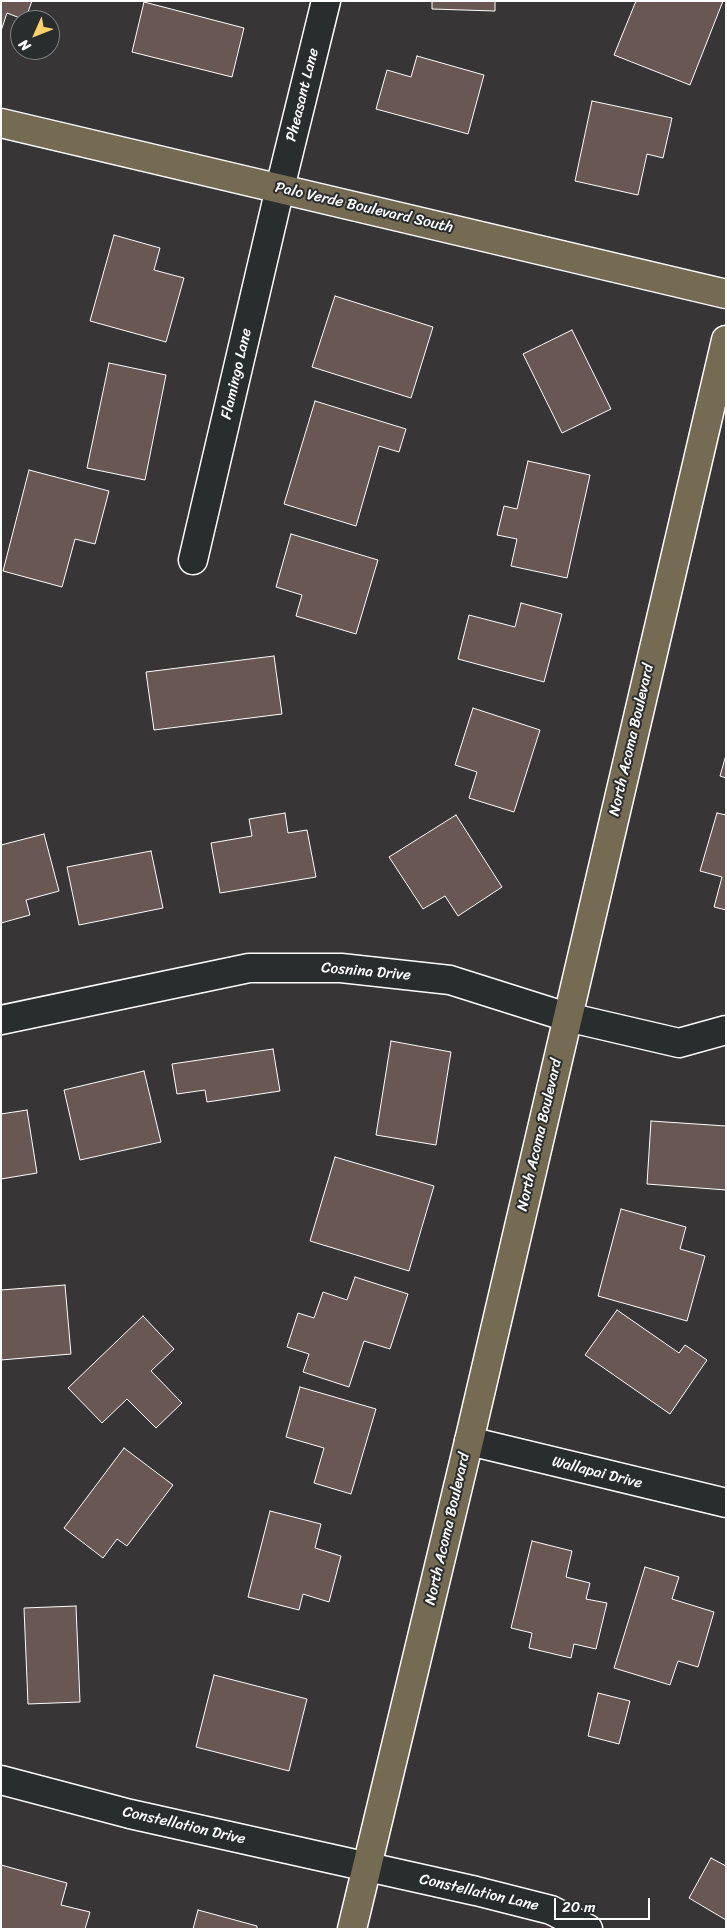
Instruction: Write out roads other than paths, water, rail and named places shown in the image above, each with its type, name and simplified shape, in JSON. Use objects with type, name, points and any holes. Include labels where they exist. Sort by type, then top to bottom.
[{"type":"main road","name":"Palo Verde Boulevard South","points":[[1,123],[726,294]]},
{"type":"main road","name":"North Acoma Boulevard","points":[[352,1929],[469,1441],[726,340]]},
{"type":"street","name":"Pheasant Lane","points":[[280,188],[326,1]]},
{"type":"street","name":"Flamingo Lane","points":[[193,560],[280,188]]},
{"type":"street","name":"Cosnina Drive","points":[[1,1020],[249,968],[340,968],[450,980],[568,1017],[678,1043],[726,1030]]},
{"type":"street","name":"Wallapai Drive","points":[[469,1441],[726,1503]]},
{"type":"street","name":"Constellation Drive","points":[[1,1780],[130,1814],[367,1868]]},
{"type":"street","name":"Constellation Lane","points":[[367,1868],[476,1891],[551,1910],[588,1929]]}]
